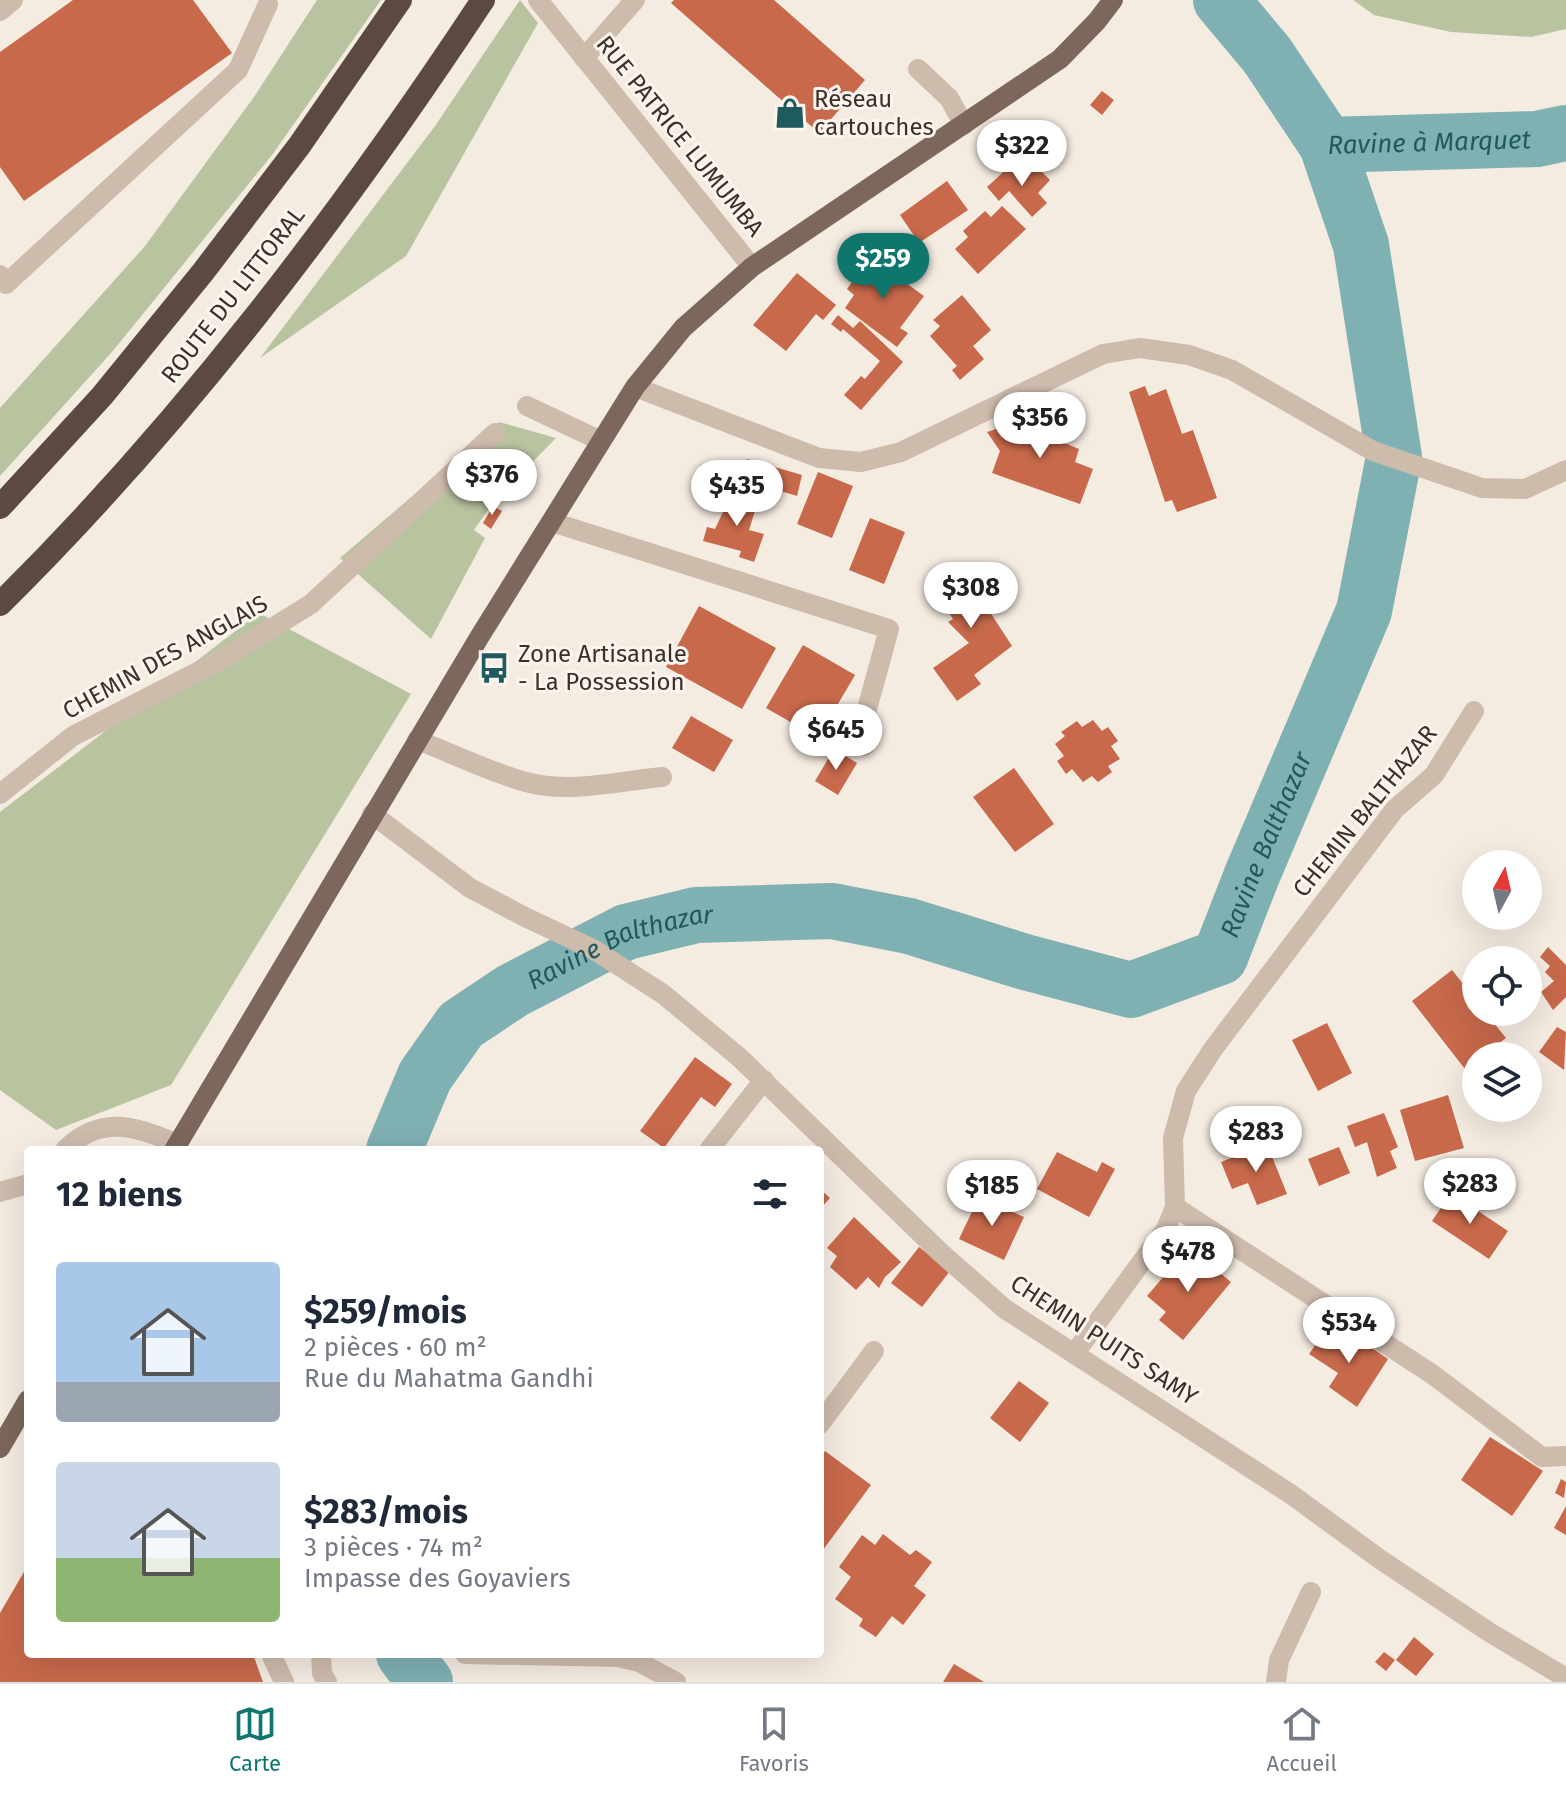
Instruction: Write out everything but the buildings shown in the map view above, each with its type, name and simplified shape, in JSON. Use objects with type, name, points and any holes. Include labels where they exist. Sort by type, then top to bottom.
[{"type":"highway","name":"ROUTE DU LITTORAL","points":[[0,507],[102,396],[203,272],[299,146],[400,0]]},
{"type":"highway","name":"ROUTE DU LITTORAL","points":[[0,604],[150,445],[239,337],[409,111],[483,0]]},
{"type":"main road","points":[[176,1146],[372,814],[601,441],[635,387],[683,328],[752,267],[1060,59],[1113,0]]},
{"type":"main road","points":[[0,1448],[24,1407]]},
{"type":"street","points":[[0,11],[13,0]]},
{"type":"street","name":"RUE PATRICE LUMUMBA","points":[[538,0],[752,267]]},
{"type":"street","points":[[584,58],[635,0]]},
{"type":"street","points":[[0,275],[6,284],[238,70],[268,1]]},
{"type":"street","points":[[918,69],[949,98],[964,125]]},
{"type":"street","points":[[635,387],[819,458],[861,462],[901,452],[1103,354],[1140,348],[1189,355],[1232,370],[1373,451],[1482,488],[1525,489],[1566,470]]},
{"type":"street","points":[[527,406],[601,441]]},
{"type":"street","name":"CHEMIN DES ANGLAIS","points":[[0,794],[73,736],[219,661],[311,604],[495,433]]},
{"type":"street","points":[[552,522],[889,629],[864,720],[864,746]]},
{"type":"street","name":"CHEMIN BALTHAZAR","points":[[1074,1354],[1166,1229],[1175,1207],[1173,1138],[1186,1091],[1213,1049],[1395,809],[1434,775],[1474,711]]},
{"type":"street","points":[[417,740],[527,782],[552,786],[662,777]]},
{"type":"street","name":"CHEMIN PUITS SAMY","points":[[372,814],[470,888],[593,949],[663,994],[764,1080],[952,1262],[1005,1309],[1292,1495],[1381,1560],[1477,1624],[1566,1678]]},
{"type":"street","points":[[712,1146],[764,1080]]},
{"type":"street","points":[[69,1146],[100,1128],[124,1126],[143,1129],[173,1146]]},
{"type":"street","points":[[0,1192],[24,1185]]},
{"type":"street","points":[[1175,1207],[1432,1374],[1542,1457],[1566,1456]]},
{"type":"street","points":[[824,1419],[874,1351]]},
{"type":"street","points":[[1276,1682],[1279,1660],[1311,1592]]},
{"type":"street","points":[[273,1658],[284,1682]]},
{"type":"street","points":[[320,1658],[327,1682]]},
{"type":"street","points":[[642,1658],[676,1682]]},
{"type":"green space","points":[[317,0],[381,0],[272,155],[112,352],[0,476],[0,408],[145,246],[254,97]]},
{"type":"green space","points":[[520,0],[538,23],[406,256],[260,358],[435,126]]},
{"type":"green space","points":[[1353,0],[1566,0],[1566,29],[1531,37],[1451,32],[1374,15]]},
{"type":"green space","points":[[499,422],[556,438],[494,501],[474,530],[485,538],[431,639],[340,558]]},
{"type":"green space","points":[[259,613],[411,694],[171,1085],[56,1130],[0,1090],[0,812]]},
{"type":"waterway","name":"Ravine à Marquet","points":[[1221,0],[1267,55],[1327,145],[1537,139],[1566,133]]},
{"type":"waterway","name":"Ravine Balthazar","points":[[396,1146],[425,1076],[461,1025],[512,991],[626,932],[696,915],[832,911],[909,926],[1025,962],[1131,990],[1220,957],[1364,611],[1394,457],[1361,245],[1327,145]]},
{"type":"waterway","name":"Ravine Balthazar","points":[[407,1658],[425,1682]]},
{"type":"place","name":"Réseau cartouches","points":[[790,113]]},
{"type":"place","name":"Zone Artisanale - La Possession","points":[[494,668]]}]
